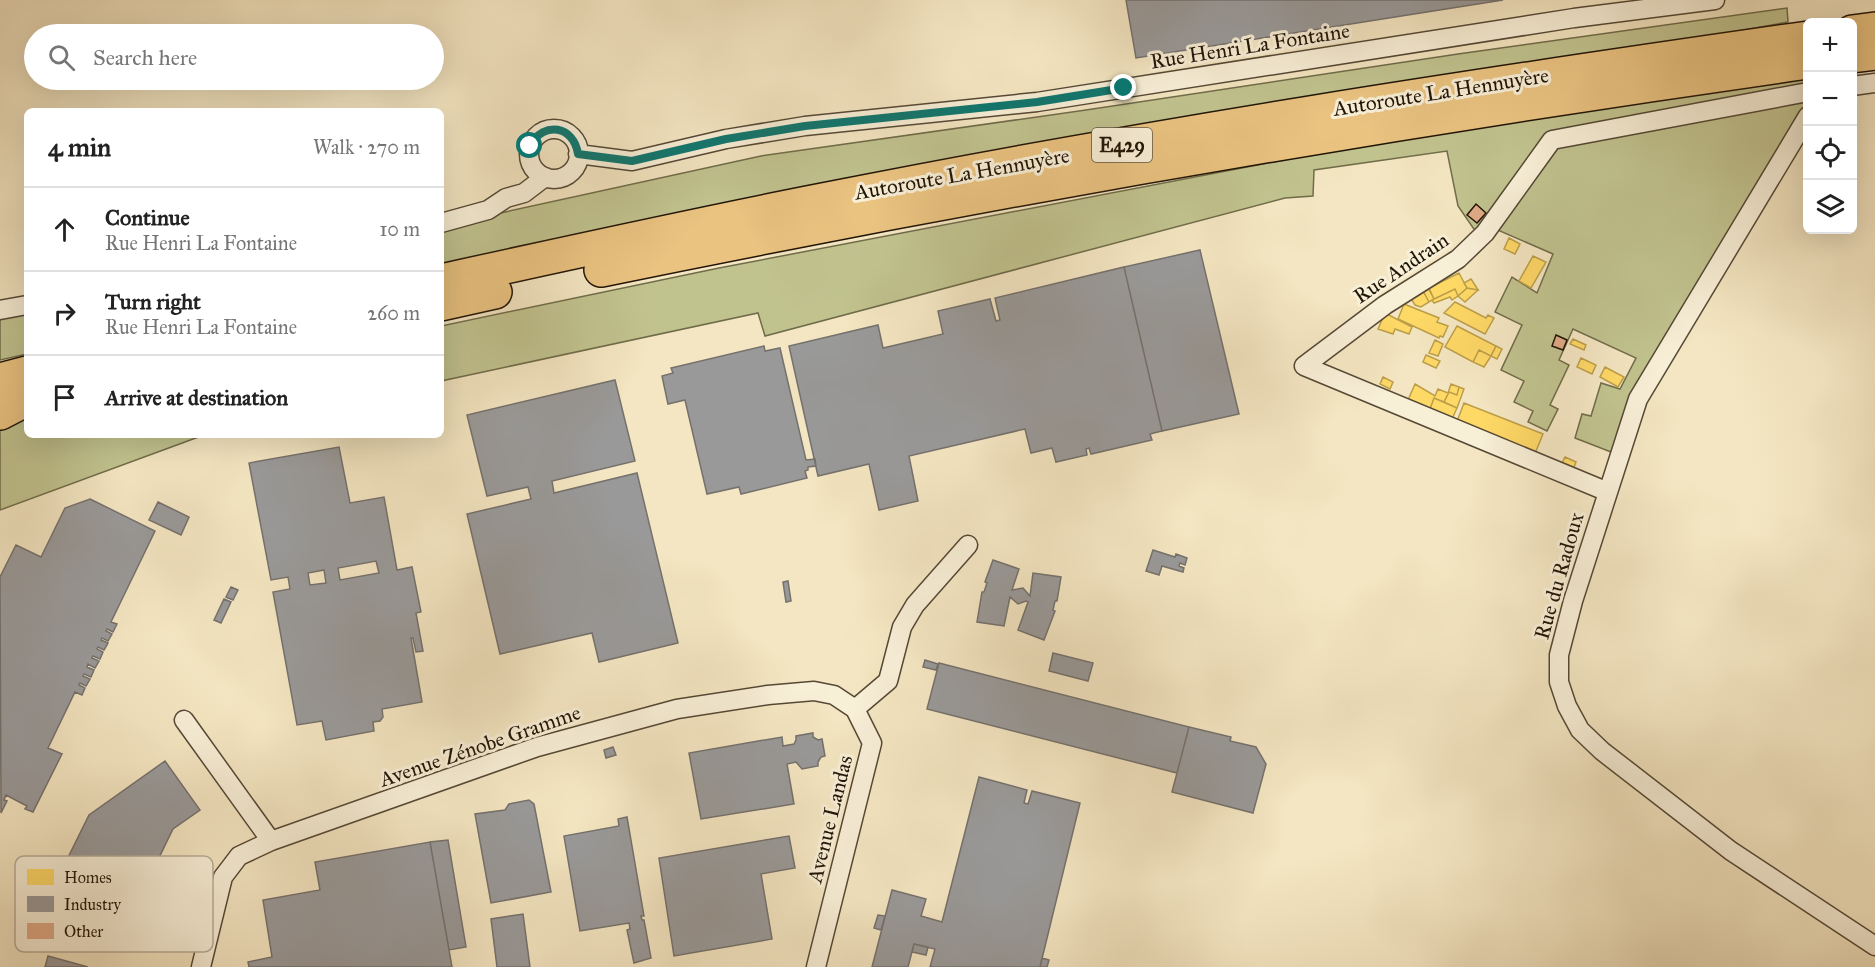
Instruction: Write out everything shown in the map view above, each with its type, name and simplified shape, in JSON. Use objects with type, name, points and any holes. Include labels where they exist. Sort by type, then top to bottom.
[{"type":"highway","points":[[1857,31],[1875,29]]},
{"type":"highway","name":"Autoroute La Hennuyère","points":[[444,280],[823,200],[1189,133],[1426,94],[1803,39]]},
{"type":"highway","points":[[1857,55],[1875,53]]},
{"type":"highway","name":"Autoroute La Hennuyère","points":[[444,303],[829,223],[1216,153],[1598,92],[1803,63]]},
{"type":"highway","points":[[0,413],[12,387]]},
{"type":"street","name":"Rue Henri La Fontaine","points":[[578,154],[632,161],[726,139],[805,126],[1037,102],[1574,9],[1715,0]]},
{"type":"street","points":[[1857,85],[1875,83]]},
{"type":"street","name":"Rue Andrain","points":[[1608,492],[1304,366],[1385,305],[1458,259],[1485,233],[1552,140],[1803,93]]},
{"type":"street","name":"Rue du Radoux","points":[[1803,124],[1638,399],[1573,601],[1559,655],[1559,682],[1567,706],[1580,730],[1602,751],[1731,851],[1875,946]]},
{"type":"street","points":[[546,130],[561,130],[574,140],[578,161],[570,172],[559,178],[545,177],[533,168],[529,153],[534,139],[539,134],[546,130]]},
{"type":"street","points":[[444,222],[489,210],[506,198],[524,193],[545,177]]},
{"type":"street","points":[[0,310],[24,306]]},
{"type":"street","points":[[855,709],[888,681],[902,627],[915,605],[968,545]]},
{"type":"street","name":"Avenue Zénobe Gramme","points":[[213,918],[223,877],[239,856],[271,842],[537,747],[677,709],[768,695],[814,691],[834,695],[855,709]]},
{"type":"street","name":"Avenue Landas","points":[[816,967],[872,743],[855,709]]},
{"type":"street","points":[[184,720],[271,842]]},
{"type":"street","name":"Avenue Zénobe Gramme","points":[[201,967],[205,952]]},
{"type":"green space","points":[[1787,8],[1788,22],[444,264],[444,225],[761,156]]},
{"type":"green space","points":[[1803,79],[1803,88],[1547,134],[1478,235],[1458,206],[1447,151],[1314,170],[1313,196],[1285,198],[765,336],[758,313],[444,380],[444,325],[719,268],[1284,160],[1432,129]]},
{"type":"green space","points":[[1802,100],[1803,102],[1803,109],[1770,168],[1628,407],[1611,452],[1575,438],[1582,414],[1591,416],[1601,383],[1620,389],[1636,358],[1573,329],[1559,360],[1569,365],[1550,405],[1558,409],[1547,431],[1528,422],[1533,411],[1514,402],[1524,381],[1501,370],[1522,325],[1495,312],[1512,277],[1537,293],[1553,254],[1493,228],[1554,147]]},
{"type":"green space","points":[[24,314],[24,355],[0,360],[0,318]]},
{"type":"green space","points":[[24,416],[24,438],[196,438],[0,510],[0,422]]},
{"type":"building: Homes","points":[[1509,238],[1520,244],[1515,254],[1504,249]]},
{"type":"building: Homes","points":[[1533,256],[1546,262],[1531,288],[1519,281]]},
{"type":"building: Homes","points":[[1459,273],[1467,288],[1458,296],[1455,289],[1434,299],[1429,288]]},
{"type":"building: Homes","points":[[1471,279],[1478,290],[1467,288],[1464,283]]},
{"type":"building: Homes","points":[[1427,286],[1434,299],[1429,302],[1422,289]]},
{"type":"building: Homes","points":[[1467,288],[1478,290],[1465,302],[1458,296]]},
{"type":"building: Homes","points":[[1422,289],[1429,302],[1421,307],[1415,305],[1410,297]]},
{"type":"building: Homes","points":[[1455,289],[1458,296],[1452,300],[1450,297],[1434,303],[1432,300]]},
{"type":"building: Homes","points":[[1455,302],[1486,318],[1488,315],[1494,318],[1485,334],[1444,313]]},
{"type":"building: Homes","points":[[1404,304],[1439,318],[1437,322],[1448,326],[1443,337],[1439,338],[1398,319]]},
{"type":"building: Homes","points":[[1385,313],[1412,327],[1409,334],[1395,329],[1393,334],[1378,329]]},
{"type":"building: Homes","points":[[1457,326],[1496,346],[1491,356],[1479,350],[1473,362],[1445,347]]},
{"type":"building: Homes","points":[[1573,339],[1586,345],[1584,350],[1570,344]]},
{"type":"building: Homes","points":[[1435,340],[1443,344],[1438,356],[1429,353]]},
{"type":"building: Homes","points":[[1496,346],[1502,349],[1497,359],[1491,356]]},
{"type":"building: Homes","points":[[1479,350],[1491,356],[1484,367],[1473,362]]},
{"type":"building: Homes","points":[[1426,355],[1440,361],[1436,368],[1423,362]]},
{"type":"building: Homes","points":[[1581,358],[1596,365],[1592,374],[1577,367]]},
{"type":"building: Homes","points":[[1605,367],[1624,377],[1618,387],[1600,377]]},
{"type":"building: Homes","points":[[1383,377],[1393,382],[1390,389],[1380,384]]},
{"type":"building: Homes","points":[[1415,384],[1435,396],[1438,389],[1448,393],[1451,384],[1459,387],[1457,395],[1449,392],[1444,402],[1434,398],[1430,409],[1408,400]]},
{"type":"building: Homes","points":[[1459,387],[1464,389],[1457,408],[1444,402],[1449,392],[1457,395]]},
{"type":"building: Homes","points":[[1434,398],[1457,408],[1452,419],[1430,409]]},
{"type":"building: Homes","points":[[1464,403],[1543,434],[1534,456],[1456,424]]},
{"type":"building: Homes","points":[[1565,457],[1576,462],[1573,470],[1561,465]]},
{"type":"building: Industry","points":[[1126,0],[1503,0],[1136,58]]},
{"type":"building: Industry","points":[[1200,250],[1239,414],[1162,431],[1124,267]]},
{"type":"building: Industry","points":[[1124,267],[1162,431],[1150,434],[1152,440],[1091,454],[1089,448],[1086,449],[1087,455],[1056,462],[1052,448],[1031,453],[1025,429],[909,456],[918,501],[879,510],[869,464],[818,476],[789,346],[878,325],[883,348],[943,334],[938,311],[990,299],[996,321],[1000,320],[995,298]]},
{"type":"building: Industry","points":[[764,346],[765,351],[780,348],[806,460],[815,459],[816,466],[808,467],[805,471],[807,478],[741,494],[739,487],[707,494],[685,400],[668,404],[662,376],[673,373],[671,368]]},
{"type":"building: Industry","points":[[615,380],[635,461],[552,481],[554,493],[637,473],[678,643],[599,662],[592,633],[500,654],[467,514],[531,499],[528,487],[487,496],[467,415]]},
{"type":"building: Industry","points":[[339,447],[350,503],[384,497],[397,570],[412,567],[421,612],[416,613],[423,651],[416,652],[413,638],[411,638],[422,702],[382,709],[383,717],[380,721],[373,722],[374,731],[326,740],[322,721],[297,725],[273,592],[290,589],[288,577],[271,580],[249,463]],"holes":[[[376,561],[379,573],[340,580],[338,568]],[[324,570],[326,583],[310,585],[308,573]]]},
{"type":"building: Industry","points":[[90,499],[155,531],[111,622],[117,624],[113,632],[107,629],[106,631],[112,634],[108,641],[102,638],[101,640],[108,643],[104,650],[98,647],[97,649],[103,652],[100,659],[93,656],[92,658],[99,661],[95,668],[88,664],[87,667],[94,670],[91,677],[84,674],[83,676],[90,679],[86,686],[80,683],[79,685],[85,688],[82,695],[75,692],[48,748],[62,754],[33,812],[25,809],[27,806],[6,795],[4,800],[7,801],[1,813],[0,577],[16,545],[41,557],[65,508]]},
{"type":"building: Industry","points":[[158,502],[189,517],[181,535],[149,520]]},
{"type":"building: Industry","points":[[1153,550],[1187,558],[1185,565],[1180,563],[1179,566],[1184,568],[1183,572],[1162,566],[1159,575],[1146,571]]},
{"type":"building: Industry","points":[[993,560],[1019,569],[1012,590],[1023,588],[1030,596],[1033,573],[1061,577],[1053,610],[1055,611],[1044,640],[1018,630],[1028,602],[1026,601],[1018,604],[1010,597],[1004,626],[977,622],[982,592],[984,592]]},
{"type":"building: Industry","points":[[788,581],[791,601],[786,602],[783,582]]},
{"type":"building: Industry","points":[[231,587],[238,590],[233,600],[226,597]]},
{"type":"building: Industry","points":[[224,599],[231,602],[221,623],[214,620]]},
{"type":"building: Industry","points":[[1053,653],[1093,663],[1088,681],[1049,671]]},
{"type":"building: Industry","points":[[925,660],[938,664],[936,670],[923,667]]},
{"type":"building: Industry","points":[[939,663],[1189,727],[1177,773],[927,709]]},
{"type":"building: Industry","points":[[1189,727],[1231,737],[1230,741],[1256,747],[1266,764],[1253,813],[1172,792]]},
{"type":"building: Industry","points":[[813,733],[813,737],[818,740],[822,739],[825,756],[821,757],[818,766],[802,769],[796,762],[787,764],[794,804],[701,819],[689,753],[782,737],[783,746],[794,744],[796,736]]},
{"type":"building: Industry","points":[[613,747],[616,755],[606,758],[604,750]]},
{"type":"building: Industry","points":[[165,761],[200,810],[173,829],[160,856],[69,856],[89,815]]},
{"type":"building: Industry","points":[[979,777],[1027,790],[1024,803],[1028,804],[1032,791],[1080,803],[1040,967],[930,967],[935,949],[914,944],[908,967],[872,967],[892,890],[926,899],[921,916],[942,922]]},
{"type":"building: Industry","points":[[529,800],[534,804],[551,892],[491,903],[475,814],[505,810],[509,804]]},
{"type":"building: Industry","points":[[627,817],[644,916],[641,916],[644,920],[651,958],[634,963],[627,930],[630,929],[629,923],[580,931],[564,836],[619,826],[618,819]]},
{"type":"building: Industry","points":[[789,836],[795,868],[761,874],[772,939],[674,956],[659,858]]},
{"type":"building: Industry","points":[[448,840],[466,947],[449,950],[430,842]]},
{"type":"building: Industry","points":[[430,842],[452,967],[249,967],[248,962],[272,957],[263,900],[320,890],[315,862]]},
{"type":"building: Industry","points":[[523,914],[530,967],[497,967],[491,919]]},
{"type":"building: Industry","points":[[878,915],[885,916],[881,930],[874,928]]},
{"type":"building: Industry","points":[[914,944],[928,947],[926,955],[912,952]]},
{"type":"building: Industry","points":[[48,956],[88,967],[45,967]]},
{"type":"building: Industry","points":[[1042,958],[1049,960],[1047,967],[1040,967]]},
{"type":"building: Other","points":[[1476,204],[1486,213],[1477,223],[1467,215]]},
{"type":"building: Other","points":[[1556,335],[1567,340],[1563,350],[1552,346]]},
{"type":"route","points":[[530,146],[534,139],[546,130],[561,130],[574,140],[578,154],[632,161],[726,139],[805,126],[1037,102],[1124,88]]}]
